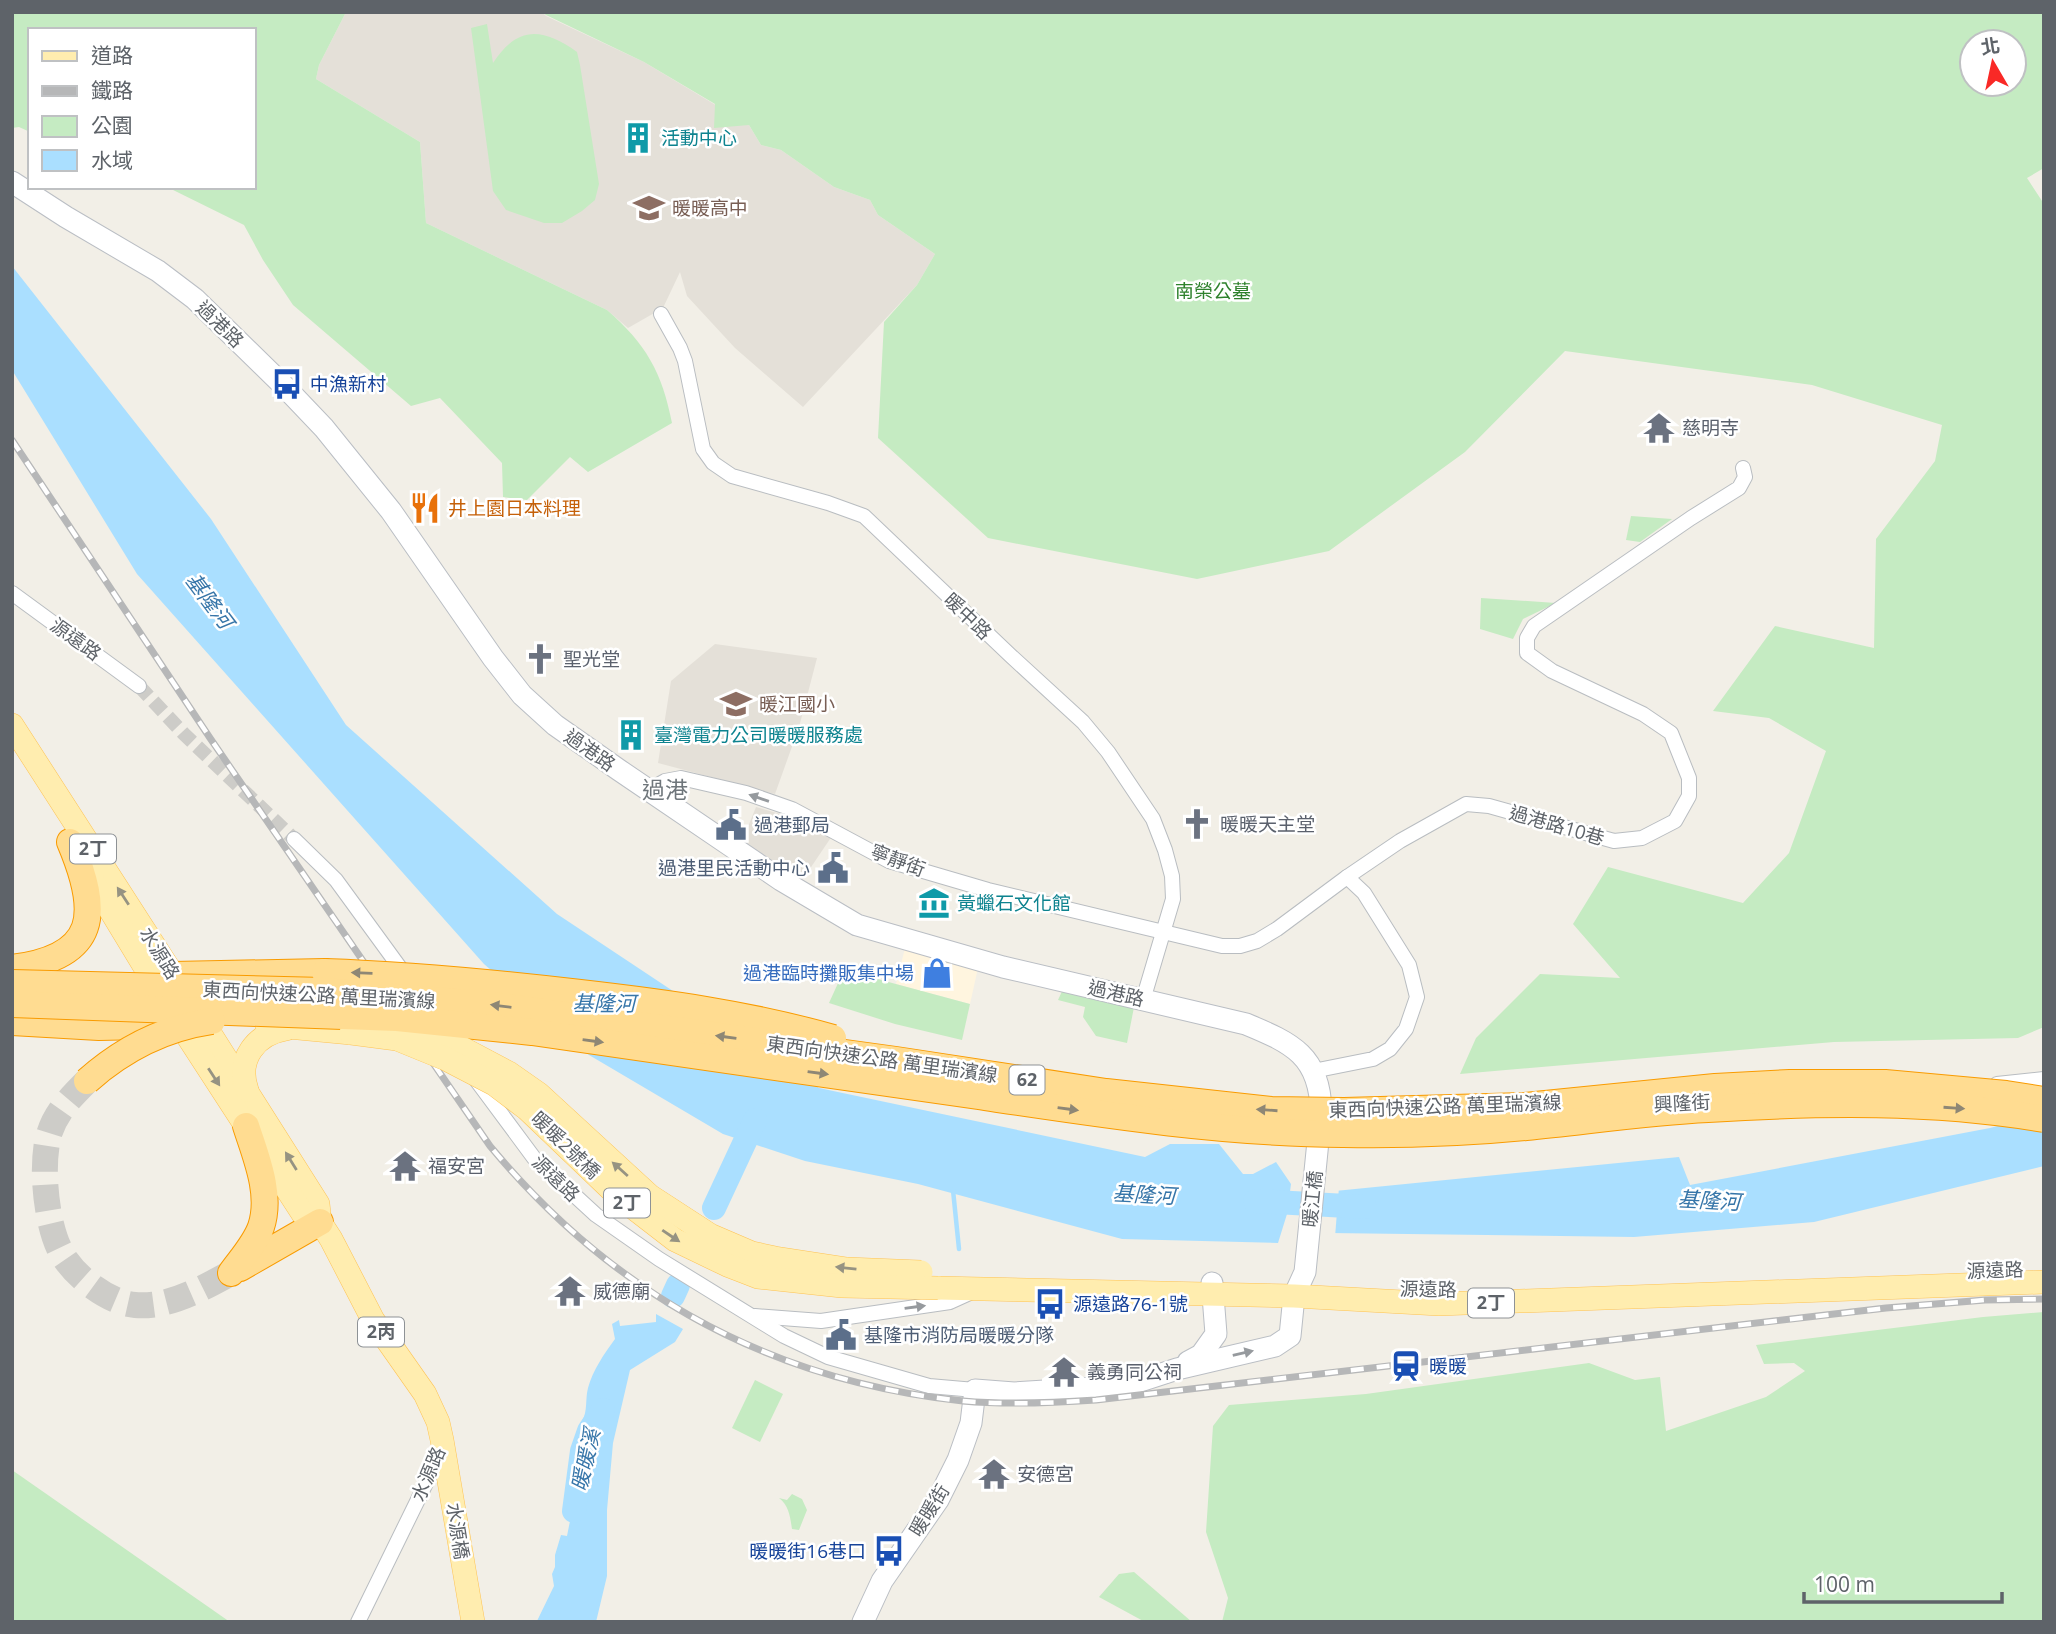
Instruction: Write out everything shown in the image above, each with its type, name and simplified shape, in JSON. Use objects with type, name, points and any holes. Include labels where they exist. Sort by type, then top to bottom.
[{"type":"highway","points":[[12,969],[32,965],[66,952],[78,941],[86,926],[89,917],[88,898],[70,842]]},
{"type":"highway","points":[[12,969],[161,974],[325,972],[513,985],[693,1007],[779,1023],[841,1040],[897,1060]]},
{"type":"highway","name":"東西向快速公路 萬里瑞濱線","points":[[12,983],[324,991],[493,1005],[897,1060],[1106,1092],[1271,1110],[1344,1111],[1525,1106],[1715,1087],[1790,1083],[1885,1083],[2044,1100]]},
{"type":"highway","name":"東西向快速公路 萬里瑞濱線","points":[[12,1004],[358,1021],[447,1022],[1183,1125],[1263,1132],[1425,1133],[1521,1128],[1706,1109],[1833,1104],[1959,1108],[2044,1119]]},
{"type":"highway","points":[[12,1011],[189,1019]]},
{"type":"highway","points":[[12,1022],[99,1027],[143,1026],[189,1019]]},
{"type":"highway","points":[[87,1081],[119,1055],[137,1045],[188,1025],[211,1021],[358,1021]]},
{"type":"highway","points":[[246,1126],[263,1184],[263,1215],[261,1228],[231,1273],[320,1222]]},
{"type":"main road","name":"水源路","points":[[12,725],[189,1019],[246,1126],[303,1214],[320,1222]]},
{"type":"main road","name":"水源路","points":[[12,750],[70,842],[161,974]]},
{"type":"main road","name":"2丁","points":[[161,974],[270,994],[358,1021]]},
{"type":"main road","name":"水源路","points":[[189,1019],[250,1097],[318,1204],[320,1222],[373,1320],[425,1394],[438,1422],[442,1440]]},
{"type":"main road","name":"2丁","points":[[189,1019],[303,1028],[358,1021]]},
{"type":"main road","name":"暖暖2號橋","points":[[358,1021],[409,1028],[458,1046],[509,1073],[539,1094],[650,1196],[710,1235],[775,1258],[938,1281]]},
{"type":"main road","points":[[250,1097],[243,1075],[245,1063],[255,1044],[272,1032],[303,1028]]},
{"type":"main road","name":"源遠路","points":[[938,1281],[979,1289],[1212,1288],[1299,1284],[1440,1291],[1654,1286],[2044,1268]]},
{"type":"main road","name":"源遠路","points":[[938,1281],[1212,1288]]},
{"type":"main road","name":"源遠路","points":[[1299,1284],[1439,1304],[2044,1282]]},
{"type":"main road","name":"水源橋","points":[[442,1440],[473,1622]]},
{"type":"street","name":"過港路","points":[[12,182],[158,271],[195,299],[284,386],[324,428],[391,511],[493,658],[522,695],[555,725],[781,880],[858,925],[1003,967],[1246,1024],[1279,1039],[1306,1058],[1313,1071],[1321,1091],[1320,1126]]},
{"type":"street","name":"暖中路","points":[[661,314],[685,361],[703,449],[713,463],[732,476],[864,516],[1083,722],[1108,752],[1153,819],[1172,876],[1173,899],[1143,1000]]},
{"type":"street","name":"過港路10巷","points":[[1347,877],[1400,841],[1466,804],[1489,806],[1614,841],[1642,838],[1675,821],[1689,796],[1689,778],[1671,733],[1643,714],[1552,671],[1527,653],[1527,638],[1534,626],[1738,488],[1745,477],[1743,468]]},
{"type":"street","name":"源遠路","points":[[12,593],[139,687]]},
{"type":"street","name":"寧靜街","points":[[649,790],[665,781],[681,778],[746,793],[792,809],[889,861],[988,890],[1222,946],[1240,946],[1257,941],[1278,929],[1347,877]]},
{"type":"street","name":"源遠路","points":[[295,839],[336,880],[424,1001],[491,1102],[534,1158],[596,1215],[659,1259],[750,1315],[821,1321],[950,1302],[979,1289]]},
{"type":"street","points":[[1313,1071],[1373,1059],[1390,1049],[1406,1029],[1417,997],[1409,965],[1364,893],[1347,877]]},
{"type":"street","name":"興隆街","points":[[1320,1126],[1995,1085],[2044,1079]]},
{"type":"street","name":"暖江橋","points":[[1299,1284],[1320,1126]]},
{"type":"street","points":[[750,1315],[828,1357],[929,1386],[1014,1393],[1137,1382],[1177,1369],[1275,1346],[1290,1336],[1299,1284]]},
{"type":"street","points":[[1177,1369],[1201,1355],[1216,1334],[1212,1288]]},
{"type":"street","name":"暖暖街","points":[[863,1622],[882,1581],[938,1500],[958,1460],[971,1423],[975,1390]]},
{"type":"street","name":"水源路","points":[[358,1622],[432,1471],[442,1440]]},
{"type":"shaded area","name":"暖暖高中","points":[[346,12],[542,12],[644,62],[749,125],[761,145],[781,150],[834,187],[870,200],[878,215],[935,254],[917,285],[803,407],[735,348],[687,296],[680,272],[663,308],[628,328],[607,310],[426,223],[420,142],[316,79],[319,65]]},
{"type":"shaded area","name":"暖江國小","points":[[715,644],[817,658],[799,727],[775,794],[658,763],[671,681]]},
{"type":"shaded area","points":[[756,807],[808,822],[832,836],[801,882],[741,844]]},
{"type":"shaded area","name":"過港臨時攤販集中場","points":[[905,948],[978,968],[970,1004],[896,984]]},
{"type":"green space","points":[[12,12],[346,12],[319,65],[316,79],[420,142],[426,223],[607,310],[632,335],[650,360],[663,389],[672,423],[588,472],[570,457],[527,500],[503,497],[502,463],[440,398],[411,406],[293,305],[244,225],[171,189],[256,189],[256,28],[28,28],[28,131],[19,127],[12,128]]},
{"type":"green space","name":"南榮公墓","points":[[542,12],[2044,12],[2044,168],[2027,178],[2044,204],[2044,1027],[2018,1038],[1834,1042],[1460,1074],[1476,1038],[1540,974],[1620,978],[1573,924],[1608,867],[1743,903],[1789,853],[1826,751],[1769,718],[1713,711],[1775,626],[1874,648],[1876,539],[1935,461],[1942,425],[1812,385],[1565,351],[1465,452],[1329,551],[1197,579],[988,538],[878,438],[884,322],[917,285],[935,254],[878,215],[870,200],[834,187],[781,150],[761,145],[749,125],[714,128],[715,104],[644,62]]},
{"type":"green space","points":[[487,24],[493,63],[511,42],[531,34],[552,38],[577,52],[599,184],[595,200],[562,223],[544,223],[506,210],[493,191],[471,28]]},
{"type":"green space","points":[[1631,516],[1672,519],[1640,542],[1626,540]]},
{"type":"green space","points":[[1481,598],[1556,603],[1523,619],[1513,639],[1480,629]]},
{"type":"green space","points":[[844,970],[970,1004],[962,1040],[895,1024],[829,1003]]},
{"type":"green space","points":[[1064,987],[1135,1002],[1127,1043],[1096,1036],[1083,1017],[1085,1007],[1058,1000]]},
{"type":"green space","points":[[2044,1312],[2044,1622],[1222,1622],[1228,1598],[1206,1532],[1213,1426],[1229,1405],[1366,1394],[1589,1363],[1635,1380],[1660,1377],[1666,1431],[1766,1397],[1805,1371],[1794,1363],[1764,1364],[1756,1345]]},
{"type":"green space","points":[[755,1380],[783,1394],[760,1442],[732,1428]]},
{"type":"green space","points":[[12,1470],[230,1622],[12,1622]]},
{"type":"green space","points":[[792,1494],[802,1499],[807,1510],[799,1530],[792,1529],[787,1508],[779,1498],[787,1500]]},
{"type":"green space","points":[[1134,1572],[1192,1622],[1145,1622],[1099,1597],[1119,1574]]},
{"type":"water","name":"基隆河","points":[[12,266],[211,519],[346,725],[557,914],[819,1088],[1145,1157],[1170,1144],[1219,1144],[1243,1174],[1253,1174],[1276,1162],[1291,1184],[1287,1214],[1278,1243],[1122,1239],[918,1184],[805,1161],[723,1134],[589,1055],[484,964],[137,574],[12,370]]},
{"type":"water","points":[[2044,1114],[2044,1166],[1814,1222],[1634,1237],[1329,1233],[1335,1191],[1679,1157],[1690,1185],[1990,1128]]},
{"type":"water","points":[[656,1314],[683,1329],[675,1342],[630,1370],[613,1443],[607,1510],[607,1576],[596,1622],[535,1622],[554,1586],[552,1574],[561,1535],[567,1536],[587,1436],[582,1421],[588,1388],[603,1356],[615,1339],[612,1324],[619,1320],[620,1326],[656,1322]]},
{"type":"pier","points":[[1339,1187],[1335,1237],[1328,1236],[1326,1233],[1332,1190]]},
{"type":"waterway","name":"暖暖溪","points":[[714,1208],[755,1120]]},
{"type":"waterway","points":[[953,1190],[959,1249]]},
{"type":"waterway","name":"基隆河","points":[[1255,1201],[1365,1207]]},
{"type":"waterway","name":"暖暖溪","points":[[673,1296],[678,1285]]},
{"type":"waterway","name":"暖暖溪","points":[[574,1511],[582,1451],[589,1431],[603,1410]]},
{"type":"tunnel","points":[[139,686],[184,734],[294,839]]},
{"type":"tunnel","points":[[87,1081],[58,1114],[46,1150],[48,1210],[55,1238],[65,1259],[91,1286],[113,1299],[135,1305],[173,1300],[231,1273]]},
{"type":"railway","points":[[12,440],[210,738],[490,1146],[538,1199],[589,1245],[643,1286],[701,1322],[761,1351],[825,1374],[893,1390],[963,1401],[1046,1403],[1096,1400],[1886,1308],[1985,1300],[2044,1299]]},
{"type":"place","name":"活動中心","points":[[638,138]]},
{"type":"place","name":"暖暖高中","points":[[649,208]]},
{"type":"place","name":"中漁新村","points":[[287,384]]},
{"type":"place","name":"慈明寺","points":[[1659,428]]},
{"type":"place","name":"井上園日本料理","points":[[425,508]]},
{"type":"place","name":"聖光堂","points":[[540,659]]},
{"type":"place","name":"暖江國小","points":[[736,704]]},
{"type":"place","name":"臺灣電力公司暖暖服務處","points":[[631,735]]},
{"type":"place","name":"暖暖天主堂","points":[[1197,824]]},
{"type":"place","name":"過港郵局","points":[[731,825]]},
{"type":"place","name":"過港里民活動中心","points":[[833,868]]},
{"type":"place","name":"黃蠟石文化館","points":[[934,903]]},
{"type":"place","name":"過港臨時攤販集中場","points":[[937,973]]},
{"type":"place","name":"福安宮","points":[[405,1166]]},
{"type":"place","name":"威德廟","points":[[570,1291]]},
{"type":"place","name":"源遠路76-1號","points":[[1050,1304]]},
{"type":"place","name":"基隆市消防局暖暖分隊","points":[[841,1335]]},
{"type":"place","name":"暖暖","points":[[1406,1366]]},
{"type":"place","name":"義勇同公祠","points":[[1064,1372]]},
{"type":"place","name":"安德宮","points":[[994,1474]]},
{"type":"place","name":"暖暖街16巷口","points":[[889,1551]]},
{"type":"district","name":"過港","points":[[665,790]]}]
